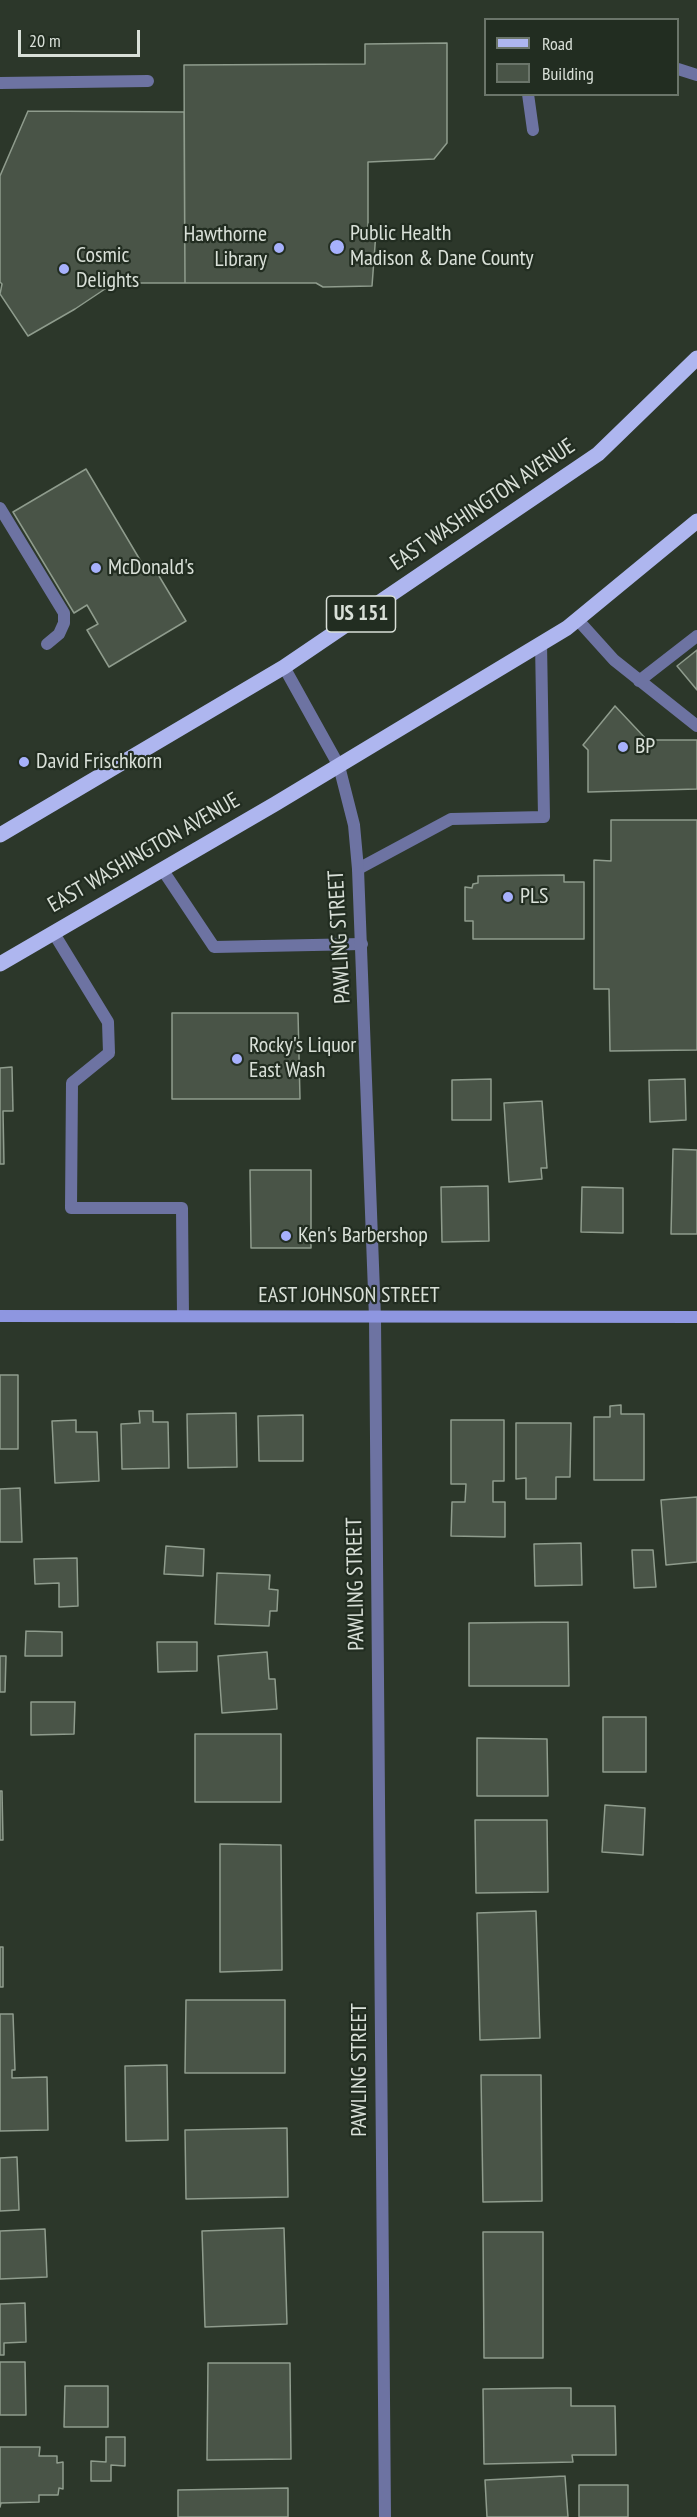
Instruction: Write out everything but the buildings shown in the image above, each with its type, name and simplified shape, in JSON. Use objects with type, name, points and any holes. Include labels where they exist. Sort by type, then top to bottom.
[{"type":"main road","name":"EAST WASHINGTON AVENUE","points":[[0,835],[284,667],[598,454],[697,358]]},
{"type":"main road","name":"EAST WASHINGTON AVENUE","points":[[0,964],[339,766],[541,643],[577,619],[697,521]]},
{"type":"street","points":[[679,69],[697,75]]},
{"type":"street","points":[[0,83],[148,81]]},
{"type":"street","points":[[528,96],[533,130]]},
{"type":"street","points":[[0,508],[64,613],[64,623],[59,634],[47,644]]},
{"type":"street","points":[[577,619],[614,660],[697,726]]},
{"type":"street","points":[[639,681],[697,636]]},
{"type":"street","points":[[358,869],[451,819],[544,817],[541,643]]},
{"type":"street","name":"PAWLING STREET","points":[[284,667],[339,766],[354,825],[358,869],[375,1318],[385,2517]]},
{"type":"street","points":[[162,869],[214,947],[362,944]]},
{"type":"street","points":[[52,932],[108,1022],[109,1053],[72,1083],[71,1208],[182,1208],[183,1316]]},
{"type":"street","name":"EAST JOHNSON STREET","points":[[0,1316],[697,1317]]},
{"type":"place","name":"Public Health Madison & Dane County","points":[[337,247]]},
{"type":"place","name":"Hawthorne Library","points":[[279,248]]},
{"type":"place","name":"Cosmic Delights","points":[[64,269]]},
{"type":"place","name":"McDonald's","points":[[96,568]]},
{"type":"place","name":"BP","points":[[623,747]]},
{"type":"place","name":"David Frischkorn","points":[[24,762]]},
{"type":"place","name":"PLS","points":[[508,897]]},
{"type":"place","name":"Rocky's Liquor East Wash","points":[[237,1059]]},
{"type":"place","name":"Ken's Barbershop","points":[[286,1236]]}]
